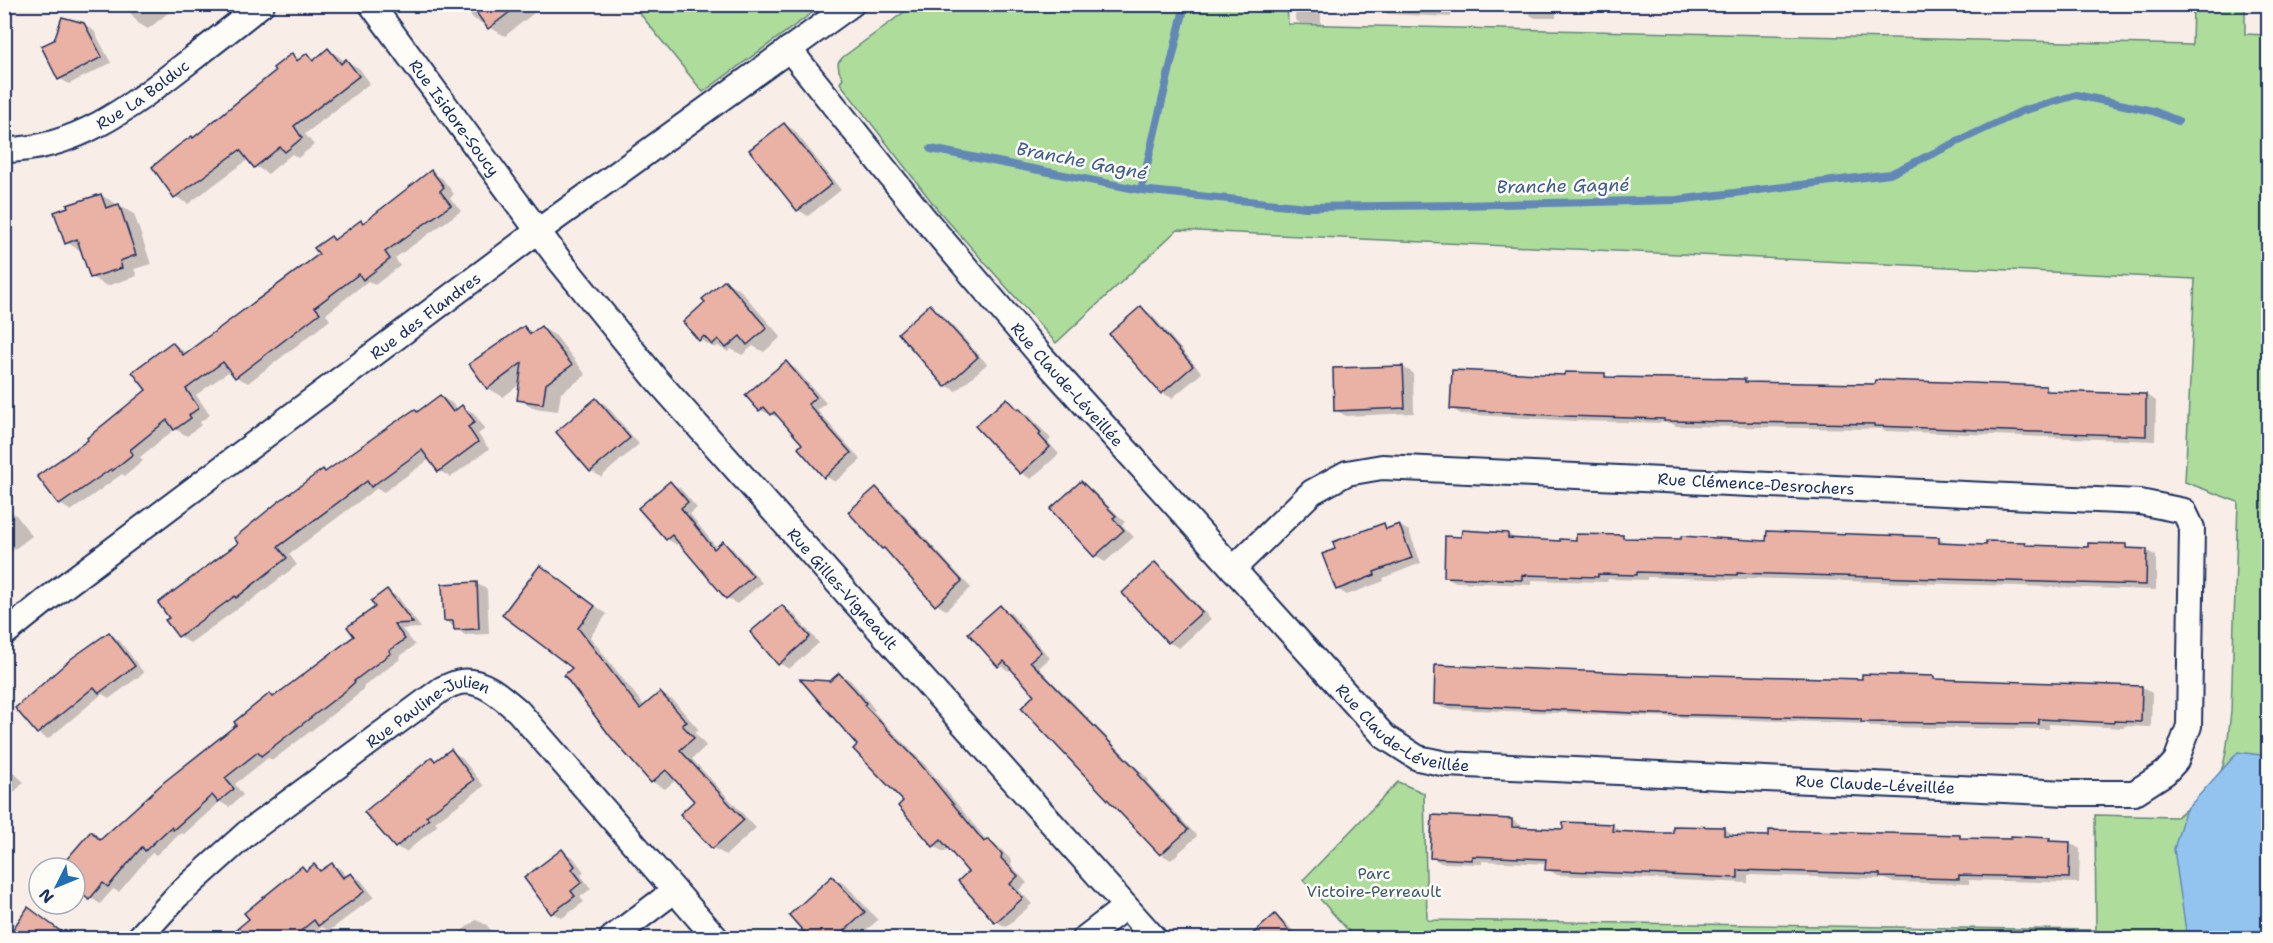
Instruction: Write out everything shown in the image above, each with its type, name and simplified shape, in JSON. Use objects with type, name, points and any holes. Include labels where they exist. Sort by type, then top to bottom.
[{"type":"street","name":"Rue La Bolduc","points":[[4,150],[23,150],[49,144],[74,137],[102,123],[136,103],[262,4]]},
{"type":"street","name":"Rue Isidore-Soucy","points":[[371,4],[538,231]]},
{"type":"street","name":"Rue des Flandres","points":[[4,634],[54,594],[538,231],[852,4]]},
{"type":"street","name":"Rue Claude-Léveillée","points":[[789,49],[923,217],[1042,357],[1385,737],[1418,758],[1446,764],[2054,792],[2134,793],[2165,773],[2176,761],[2189,726],[2192,639]]},
{"type":"street","name":"Rue Gilles-Vigneault","points":[[538,231],[656,379],[1154,939]]},
{"type":"street","name":"Rue Clémence-Desrochers","points":[[1233,569],[1312,492],[1347,473],[1382,467],[2140,502],[2184,511],[2192,528],[2192,639]]},
{"type":"street","name":"Rue Pauline-Julien","points":[[139,939],[177,896],[247,833],[442,689],[461,682],[479,685],[500,695],[518,711],[716,939]]},
{"type":"street","points":[[612,939],[674,891]]},
{"type":"street","points":[[1085,939],[1125,907]]},
{"type":"green space","name":"Parc Victoire-Perreault","points":[[915,4],[1287,4],[1288,24],[2192,45],[2193,5],[2245,5],[2245,34],[2268,35],[2268,938],[1355,938],[1303,880],[1398,782],[1424,793],[1427,920],[2096,930],[2095,815],[2176,817],[2200,797],[2216,779],[2222,768],[2226,752],[2231,712],[2238,502],[2185,482],[2195,279],[1177,230],[1056,343],[938,210],[840,83],[843,78],[838,63],[843,57]]},
{"type":"green space","points":[[633,5],[823,5],[703,92]]},
{"type":"water","points":[[2238,752],[2268,756],[2268,938],[2187,938],[2174,849],[2185,811]]},
{"type":"building","points":[[470,4],[520,4],[488,29]]},
{"type":"building","points":[[62,17],[84,23],[102,57],[58,80],[41,46],[54,40]]},
{"type":"building","points":[[328,48],[341,64],[346,59],[359,76],[294,126],[302,138],[285,152],[280,147],[254,168],[240,150],[174,198],[152,167],[179,145],[192,136],[193,138],[275,71],[273,68],[292,53],[297,61],[307,53],[313,61]]},
{"type":"building","points":[[784,123],[832,184],[797,211],[749,150]]},
{"type":"building","points":[[431,170],[444,187],[440,191],[451,205],[385,252],[390,259],[363,280],[359,274],[315,307],[320,313],[235,378],[223,362],[186,389],[199,408],[189,415],[191,418],[174,430],[167,420],[130,450],[133,454],[112,471],[111,469],[59,505],[37,476],[88,440],[87,438],[146,390],[132,372],[172,342],[183,355],[319,254],[314,248],[331,236],[334,240],[361,220],[363,223]]},
{"type":"building","points":[[101,194],[106,208],[119,204],[136,255],[120,261],[122,268],[90,278],[77,239],[65,244],[54,212],[68,207],[67,205]]},
{"type":"building","points":[[725,280],[767,328],[747,345],[740,336],[726,348],[718,339],[712,345],[704,336],[699,341],[683,322],[705,302],[702,299]]},
{"type":"building","points":[[930,304],[978,357],[945,387],[898,333]]},
{"type":"building","points":[[1141,306],[1193,366],[1161,394],[1109,334]]},
{"type":"building","points":[[524,326],[530,334],[541,326],[572,365],[546,384],[543,404],[517,400],[522,363],[487,389],[469,364]]},
{"type":"building","points":[[786,361],[816,397],[808,404],[851,453],[824,478],[798,448],[802,444],[774,412],[771,415],[764,407],[759,411],[745,395]]},
{"type":"building","points":[[1403,366],[1405,408],[1334,411],[1333,368]]},
{"type":"building","points":[[1452,370],[1564,375],[1565,372],[1605,373],[1605,377],[1745,379],[1745,382],[1875,384],[1876,380],[1946,382],[2046,386],[2046,391],[2146,394],[2146,436],[1874,426],[1874,424],[1664,421],[1664,419],[1450,409]]},
{"type":"building","points":[[440,395],[453,412],[462,405],[475,422],[468,427],[478,442],[438,472],[422,450],[371,487],[367,481],[278,547],[287,558],[236,598],[235,596],[178,637],[165,620],[169,618],[158,603],[238,543],[234,538],[278,502],[323,469],[325,472],[391,425],[415,409],[417,412]]},
{"type":"building","points":[[596,398],[630,438],[590,472],[556,432]]},
{"type":"building","points":[[1007,398],[1041,433],[1039,435],[1050,447],[1020,474],[975,426]]},
{"type":"building","points":[[670,481],[688,502],[681,508],[714,549],[723,541],[753,576],[726,599],[672,535],[666,540],[638,508]]},
{"type":"building","points":[[1081,481],[1116,516],[1113,518],[1124,530],[1094,557],[1050,509]]},
{"type":"building","points":[[876,487],[962,581],[935,606],[884,548],[882,549],[848,512]]},
{"type":"building","points":[[1384,523],[1386,529],[1399,524],[1412,558],[1374,572],[1375,575],[1336,590],[1322,554],[1335,549],[1333,542]]},
{"type":"building","points":[[1462,530],[1508,533],[1508,538],[1560,541],[1560,539],[1576,540],[1576,534],[1623,535],[1623,538],[1681,539],[1681,536],[1766,541],[1767,531],[1939,537],[1939,543],[1986,545],[1986,541],[2088,547],[2088,543],[2126,544],[2126,548],[2147,549],[2146,585],[1737,573],[1737,575],[1637,572],[1637,575],[1598,574],[1598,577],[1522,575],[1522,580],[1444,577],[1445,536],[1461,537]]},
{"type":"building","points":[[1155,562],[1202,612],[1168,643],[1122,593]]},
{"type":"building","points":[[540,565],[595,606],[578,628],[640,709],[660,692],[687,722],[682,725],[694,738],[680,750],[744,820],[712,849],[680,814],[694,801],[666,770],[651,783],[610,736],[564,675],[572,668],[502,615]]},
{"type":"building","points":[[477,582],[479,629],[454,630],[453,621],[444,621],[442,584]]},
{"type":"building","points":[[387,589],[413,623],[394,624],[405,639],[344,692],[261,756],[258,752],[225,778],[234,789],[218,802],[212,795],[173,830],[171,827],[145,851],[142,847],[108,887],[103,883],[89,900],[87,898],[87,856],[69,856],[91,831],[100,840],[164,782],[236,725],[234,722],[270,693],[273,697],[354,636],[347,627],[375,607],[371,601]]},
{"type":"building","points":[[782,605],[810,637],[778,665],[750,632]]},
{"type":"building","points":[[1000,605],[1041,652],[1030,661],[1140,773],[1138,775],[1188,830],[1160,855],[1021,708],[1034,695],[1004,661],[998,667],[968,633]]},
{"type":"building","points":[[109,632],[135,666],[99,693],[94,687],[37,734],[15,708],[72,658]]},
{"type":"building","points":[[1435,665],[1862,679],[1862,674],[1934,676],[1934,679],[2142,686],[2141,722],[2039,719],[2039,724],[1861,722],[1861,719],[1655,714],[1434,704]]},
{"type":"building","points":[[839,673],[866,703],[864,705],[917,760],[984,842],[988,839],[1002,854],[1001,858],[1018,876],[1010,884],[1023,898],[995,923],[958,881],[968,872],[941,840],[933,847],[898,806],[903,801],[853,749],[857,745],[800,679],[830,681]]},
{"type":"building","points":[[451,749],[474,780],[426,816],[429,819],[395,848],[364,812],[432,757],[435,761]]},
{"type":"building","points":[[1432,815],[1512,819],[1512,827],[1563,829],[1563,822],[1613,824],[1612,831],[1657,833],[1673,833],[1673,826],[1724,827],[1724,835],[1769,836],[1769,830],[1960,835],[1960,838],[2011,839],[2011,836],[2050,838],[2049,841],[2070,842],[2069,878],[1959,875],[1959,879],[1738,870],[1738,878],[1545,870],[1546,859],[1472,856],[1472,860],[1430,858]]},
{"type":"building","points":[[562,849],[575,866],[572,869],[582,882],[571,891],[575,896],[551,914],[524,878]]},
{"type":"building","points":[[332,863],[343,878],[351,873],[365,891],[318,926],[314,920],[291,939],[225,939],[249,919],[244,913],[302,866],[306,871],[314,864],[320,871]]},
{"type":"building","points":[[832,876],[865,912],[836,939],[810,939],[789,915]]},
{"type":"building","points":[[27,908],[27,916],[40,916],[71,939],[6,939]]},
{"type":"building","points":[[1275,914],[1296,939],[1247,939]]},
{"type":"waterway","points":[[1141,190],[1185,4]]},
{"type":"waterway","name":"Branche Gagné","points":[[931,149],[1141,190],[1306,207],[1460,205],[1677,200],[1890,174],[2022,111],[2076,95],[2153,111],[2178,121]]}]
